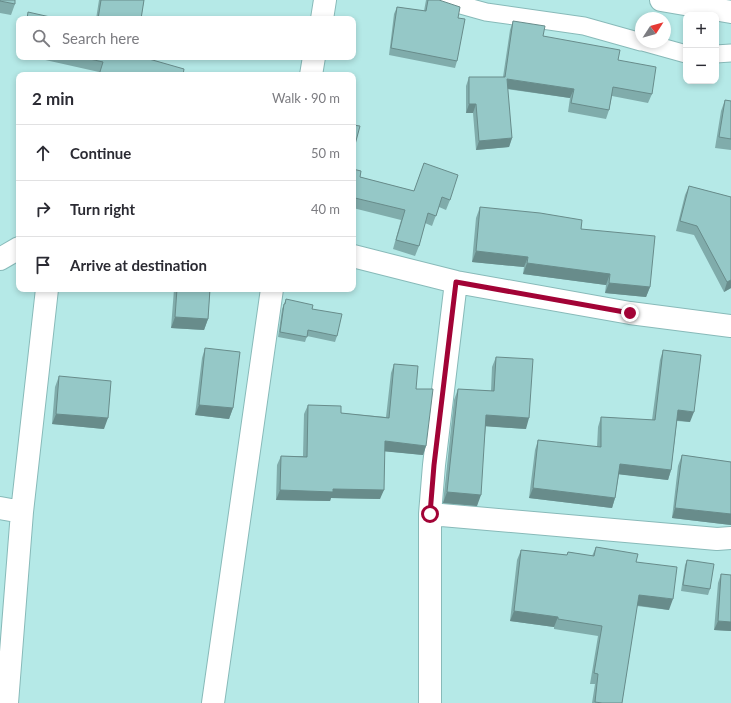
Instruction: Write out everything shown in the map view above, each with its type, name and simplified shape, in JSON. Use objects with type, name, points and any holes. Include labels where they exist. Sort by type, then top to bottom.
[{"type":"street","points":[[322,16],[325,0]]},
{"type":"street","points":[[443,0],[486,12],[584,26],[635,40]]},
{"type":"street","points":[[661,0],[731,12]]},
{"type":"street","points":[[664,48],[683,53]]},
{"type":"street","points":[[719,54],[731,53]]},
{"type":"street","points":[[312,72],[314,60]]},
{"type":"street","points":[[0,259],[16,250]]},
{"type":"street","points":[[356,257],[456,282],[630,313],[731,326]]},
{"type":"street","points":[[430,703],[430,514],[434,465],[456,282]]},
{"type":"street","points":[[7,703],[22,512],[47,292]]},
{"type":"street","points":[[212,703],[272,292]]},
{"type":"street","points":[[0,508],[22,512]]},
{"type":"street","points":[[430,514],[717,539],[731,538]]},
{"type":"building","points":[[15,0],[15,4],[0,1]]},
{"type":"building","points":[[101,0],[144,0],[141,16],[98,16]]},
{"type":"building","points":[[428,0],[439,0],[460,7],[458,18],[465,19],[457,61],[391,48],[397,7],[426,11]]},
{"type":"building","points":[[28,12],[46,16],[27,16]]},
{"type":"building","points":[[513,21],[545,26],[543,36],[620,50],[618,60],[656,67],[652,94],[613,87],[609,110],[571,103],[574,89],[507,79],[512,138],[479,141],[476,104],[469,104],[469,77],[505,77]]},
{"type":"building","points":[[94,60],[152,60],[184,69],[184,72],[100,72],[103,62]]},
{"type":"building","points":[[725,100],[731,101],[731,139],[719,137]]},
{"type":"building","points":[[356,125],[360,126],[356,141]]},
{"type":"building","points":[[424,163],[458,175],[450,200],[442,197],[436,216],[428,213],[419,246],[396,240],[405,210],[356,198],[356,170],[361,171],[360,177],[414,191]]},
{"type":"building","points":[[689,186],[731,197],[731,280],[727,282],[697,226],[680,221]]},
{"type":"building","points":[[480,207],[540,213],[582,220],[581,229],[655,236],[650,287],[609,283],[610,274],[527,263],[528,257],[476,251]]},
{"type":"building","points":[[177,292],[210,292],[208,319],[175,317]]},
{"type":"building","points":[[286,299],[313,305],[312,309],[342,314],[337,336],[308,330],[307,337],[280,332]]},
{"type":"building","points":[[205,348],[240,352],[233,408],[199,405]]},
{"type":"building","points":[[663,350],[701,355],[694,412],[678,410],[671,470],[620,464],[615,498],[533,488],[538,440],[601,447],[601,417],[655,420]]},
{"type":"building","points":[[496,357],[533,359],[529,418],[486,415],[481,495],[447,492],[458,389],[494,391]]},
{"type":"building","points":[[394,364],[418,366],[416,389],[433,389],[426,446],[385,441],[384,490],[333,489],[333,492],[280,490],[281,456],[307,457],[308,405],[341,406],[341,413],[389,418]]},
{"type":"building","points":[[59,376],[111,381],[108,418],[56,414]]},
{"type":"building","points":[[682,455],[731,462],[731,514],[675,508]]},
{"type":"building","points":[[596,547],[638,554],[636,562],[677,567],[673,599],[639,595],[622,703],[595,702],[598,674],[594,673],[602,626],[558,619],[558,617],[514,611],[521,550],[567,555],[568,552],[594,556]]},
{"type":"building","points":[[687,560],[714,564],[710,589],[683,585]]},
{"type":"building","points":[[721,574],[731,575],[731,622],[718,621]]},
{"type":"route","points":[[430,514],[434,465],[456,282],[630,313]]}]
